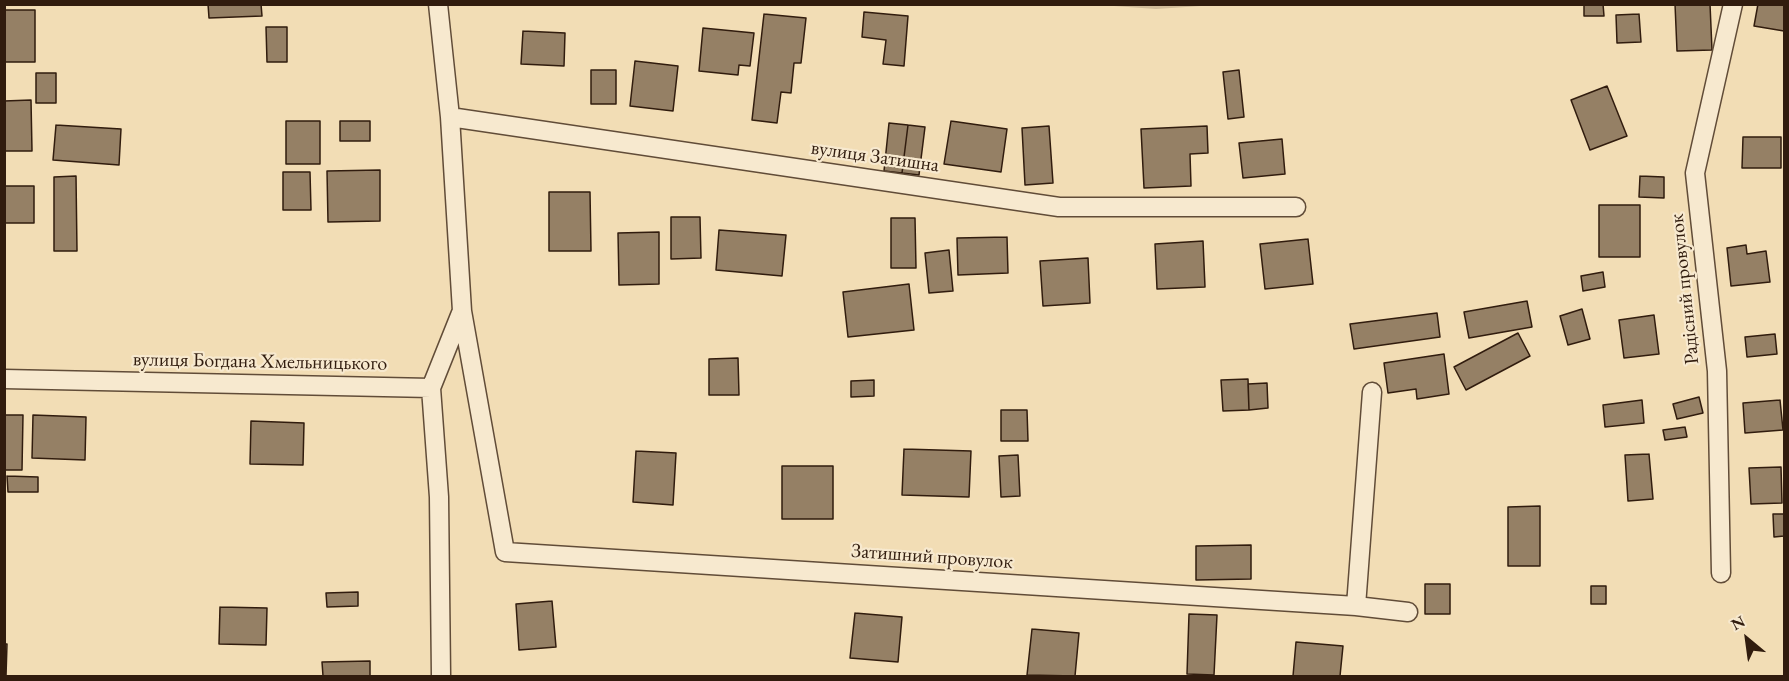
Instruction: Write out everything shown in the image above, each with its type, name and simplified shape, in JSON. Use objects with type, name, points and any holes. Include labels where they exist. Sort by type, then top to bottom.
[{"type":"street","points":[[438,4],[450,117],[462,311],[431,388],[439,497],[441,676]]},
{"type":"street","name":"Радісний провулок","points":[[1721,573],[1717,371],[1695,173],[1733,4]]},
{"type":"street","name":"вулиця Затишна","points":[[450,117],[1059,207],[1296,207]]},
{"type":"street","name":"Затишний провулок","points":[[462,311],[505,552],[1356,606]]},
{"type":"street","name":"вулиця Богдана Хмельницького","points":[[4,379],[431,388]]},
{"type":"street","points":[[1372,392],[1356,606],[1408,612]]},
{"type":"shaded area","points":[[1100,5],[1216,5],[1156,9]]},
{"type":"building","points":[[208,4],[261,4],[262,16],[209,18]]},
{"type":"building","points":[[1584,4],[1603,4],[1604,16],[1584,16]]},
{"type":"building","points":[[1675,4],[1710,4],[1712,50],[1677,51]]},
{"type":"building","points":[[1758,4],[1784,4],[1784,31],[1754,26]]},
{"type":"building","points":[[4,10],[35,10],[35,62],[4,62]]},
{"type":"building","points":[[864,12],[908,16],[904,66],[883,64],[886,40],[862,37]]},
{"type":"building","points":[[764,14],[806,18],[801,63],[794,63],[791,93],[781,92],[777,123],[752,120]]},
{"type":"building","points":[[1639,14],[1641,42],[1617,43],[1616,15]]},
{"type":"building","points":[[266,27],[287,27],[287,62],[267,62]]},
{"type":"building","points":[[703,28],[754,33],[750,66],[739,65],[738,75],[699,71]]},
{"type":"building","points":[[523,31],[565,33],[564,66],[521,64]]},
{"type":"building","points":[[635,61],[678,66],[673,111],[630,106]]},
{"type":"building","points":[[591,70],[616,70],[616,104],[591,104]]},
{"type":"building","points":[[1239,70],[1244,117],[1228,119],[1223,72]]},
{"type":"building","points":[[36,73],[56,73],[56,103],[36,103]]},
{"type":"building","points":[[1607,86],[1627,136],[1590,150],[1571,100]]},
{"type":"building","points":[[31,100],[32,151],[4,151],[4,101]]},
{"type":"building","points":[[286,121],[320,121],[320,164],[286,164]]},
{"type":"building","points":[[340,121],[370,121],[370,141],[340,141]]},
{"type":"building","points":[[951,121],[1007,129],[1001,172],[944,164]]},
{"type":"building","points":[[889,123],[908,125],[902,173],[884,171]]},
{"type":"building","points":[[56,125],[121,129],[119,165],[53,160]]},
{"type":"building","points":[[908,125],[925,127],[919,175],[902,173]]},
{"type":"building","points":[[1049,126],[1053,183],[1025,185],[1022,128]]},
{"type":"building","points":[[1207,126],[1208,153],[1190,154],[1191,186],[1144,188],[1141,129]]},
{"type":"building","points":[[1743,137],[1781,137],[1781,168],[1742,168]]},
{"type":"building","points":[[1282,139],[1285,174],[1243,178],[1239,143]]},
{"type":"building","points":[[380,170],[380,221],[328,222],[327,171]]},
{"type":"building","points":[[283,172],[310,172],[311,210],[283,210]]},
{"type":"building","points":[[76,176],[77,251],[54,251],[54,177]]},
{"type":"building","points":[[1640,176],[1664,177],[1664,198],[1639,197]]},
{"type":"building","points":[[4,186],[34,186],[34,223],[4,223]]},
{"type":"building","points":[[549,192],[590,192],[591,251],[549,251]]},
{"type":"building","points":[[1599,205],[1640,205],[1640,257],[1599,257]]},
{"type":"building","points":[[671,217],[700,217],[701,258],[671,259]]},
{"type":"building","points":[[891,218],[915,218],[916,268],[891,268]]},
{"type":"building","points":[[719,230],[786,235],[782,276],[716,270]]},
{"type":"building","points":[[659,232],[659,284],[619,285],[618,233]]},
{"type":"building","points":[[1007,237],[1008,273],[958,275],[957,238]]},
{"type":"building","points":[[1308,239],[1313,284],[1265,289],[1260,244]]},
{"type":"building","points":[[1203,241],[1205,287],[1157,289],[1155,244]]},
{"type":"building","points":[[1746,245],[1747,254],[1766,251],[1770,282],[1731,286],[1727,248]]},
{"type":"building","points":[[949,250],[953,291],[929,293],[925,253]]},
{"type":"building","points":[[1088,258],[1090,303],[1043,306],[1040,261]]},
{"type":"building","points":[[1603,272],[1605,287],[1583,291],[1581,276]]},
{"type":"building","points":[[909,284],[914,330],[848,337],[843,292]]},
{"type":"building","points":[[1527,301],[1532,327],[1469,338],[1464,312]]},
{"type":"building","points":[[1582,309],[1590,339],[1568,345],[1560,316]]},
{"type":"building","points":[[1437,313],[1440,337],[1354,349],[1350,324]]},
{"type":"building","points":[[1654,315],[1659,354],[1624,358],[1619,320]]},
{"type":"building","points":[[1518,333],[1530,356],[1466,390],[1454,367]]},
{"type":"building","points":[[1775,334],[1777,354],[1747,357],[1745,337]]},
{"type":"building","points":[[1444,354],[1449,394],[1417,399],[1416,389],[1388,393],[1384,363]]},
{"type":"building","points":[[738,358],[739,395],[709,395],[709,359]]},
{"type":"building","points":[[1248,379],[1249,410],[1223,411],[1221,380]]},
{"type":"building","points":[[874,380],[874,396],[851,397],[851,381]]},
{"type":"building","points":[[1267,383],[1268,408],[1249,410],[1248,384]]},
{"type":"building","points":[[1699,397],[1703,413],[1677,419],[1673,404]]},
{"type":"building","points":[[1642,400],[1644,423],[1605,427],[1603,405]]},
{"type":"building","points":[[1780,400],[1783,430],[1745,433],[1743,403]]},
{"type":"building","points":[[1001,410],[1027,410],[1028,441],[1001,441]]},
{"type":"building","points":[[4,415],[23,415],[22,470],[4,470]]},
{"type":"building","points":[[33,415],[86,417],[85,460],[32,458]]},
{"type":"building","points":[[251,421],[304,423],[303,465],[250,464]]},
{"type":"building","points":[[1685,427],[1687,437],[1665,440],[1663,430]]},
{"type":"building","points":[[904,449],[971,451],[969,497],[902,495]]},
{"type":"building","points":[[636,451],[676,453],[673,505],[633,502]]},
{"type":"building","points":[[1649,454],[1653,499],[1628,501],[1625,455]]},
{"type":"building","points":[[1018,455],[1020,496],[1001,497],[999,456]]},
{"type":"building","points":[[782,466],[833,466],[833,519],[782,519]]},
{"type":"building","points":[[1781,467],[1782,503],[1751,504],[1749,468]]},
{"type":"building","points":[[7,476],[38,477],[38,492],[8,492]]},
{"type":"building","points":[[1540,506],[1540,566],[1508,566],[1508,507]]},
{"type":"building","points":[[1773,514],[1784,514],[1784,536],[1774,537]]},
{"type":"building","points":[[1251,545],[1251,579],[1196,580],[1196,546]]},
{"type":"building","points":[[1425,584],[1450,584],[1450,614],[1425,614]]},
{"type":"building","points":[[1591,586],[1606,586],[1606,604],[1591,604]]},
{"type":"building","points":[[358,592],[358,606],[327,607],[326,593]]},
{"type":"building","points":[[552,601],[556,647],[519,650],[516,604]]},
{"type":"building","points":[[220,607],[267,608],[266,645],[219,644]]},
{"type":"building","points":[[855,613],[902,617],[898,662],[850,658]]},
{"type":"building","points":[[1189,614],[1217,615],[1214,675],[1187,674]]},
{"type":"building","points":[[1032,629],[1079,633],[1075,676],[1027,675]]},
{"type":"building","points":[[1296,642],[1343,646],[1340,676],[1293,676]]},
{"type":"building","points":[[4,644],[7,644],[6,676],[4,676]]},
{"type":"building","points":[[370,661],[370,676],[323,676],[322,662]]}]
